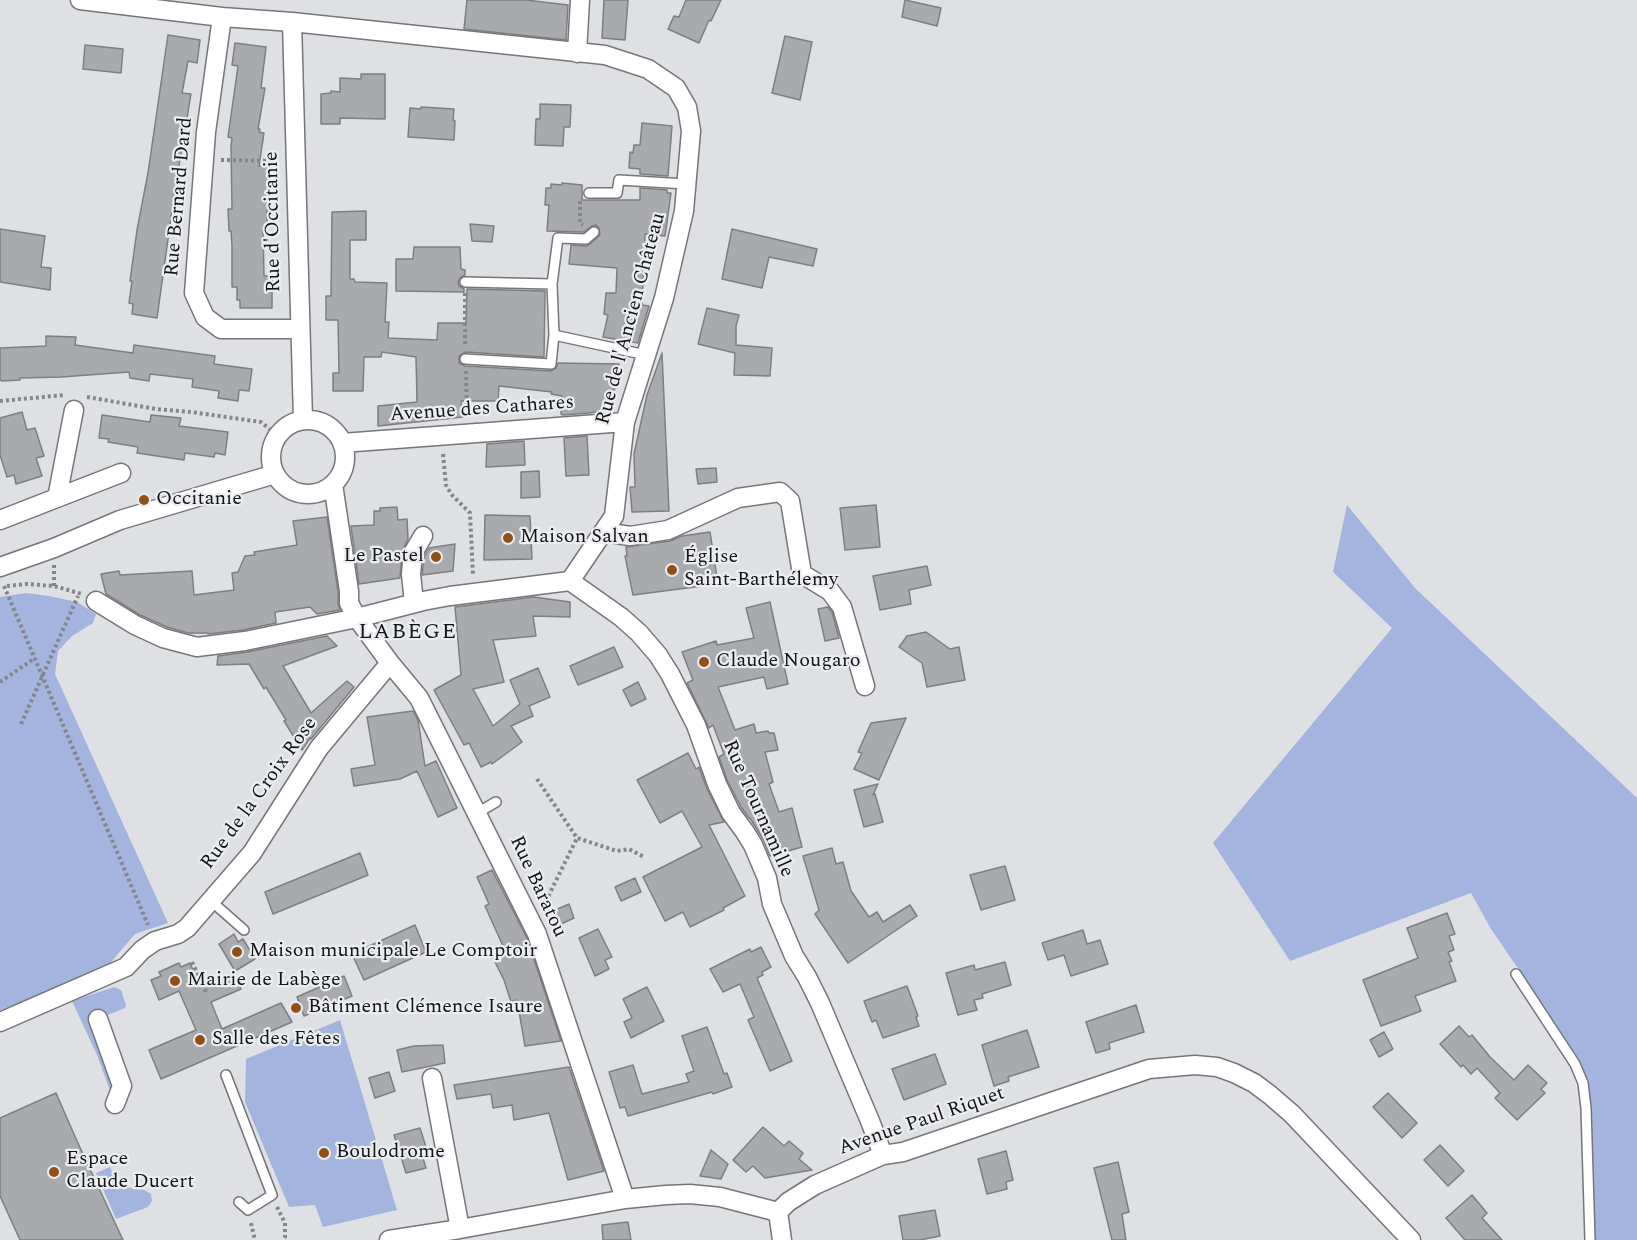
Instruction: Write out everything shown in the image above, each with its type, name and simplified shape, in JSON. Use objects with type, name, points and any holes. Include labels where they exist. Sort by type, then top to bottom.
[{"type":"street","name":"Rue de l'Ancien Château","points":[[80,0],[222,17],[292,22],[605,55],[648,69],[676,87],[687,107],[691,131],[684,211],[664,298],[625,422],[614,516],[570,581]]},
{"type":"street","points":[[577,53],[580,0]]},
{"type":"street","name":"Rue Bernard Dard","points":[[222,17],[206,132],[194,293],[205,317],[221,329],[300,329]]},
{"type":"street","name":"Rue d'Occitanie","points":[[292,22],[303,420]]},
{"type":"street","points":[[57,498],[73,400]]},
{"type":"street","points":[[303,420],[326,425],[335,432],[342,443],[345,454],[340,475],[333,484],[313,493],[302,493],[282,483],[272,465],[271,454],[278,436],[293,423],[303,420]]},
{"type":"street","name":"Avenue des Cathares","points":[[342,443],[625,422]]},
{"type":"street","points":[[0,520],[121,473]]},
{"type":"street","points":[[0,567],[54,548],[120,520],[275,474]]},
{"type":"street","name":"Rue Baratou","points":[[333,484],[349,603],[357,618],[390,663],[419,698],[533,926],[625,1199]]},
{"type":"street","points":[[603,532],[630,536],[668,530],[738,498],[780,492],[790,501],[802,574],[830,591],[843,607],[865,686]]},
{"type":"street","points":[[414,603],[411,574],[413,553],[423,536]]},
{"type":"street","points":[[96,601],[135,625],[163,638],[197,647],[245,641],[357,618],[414,603],[570,581]]},
{"type":"street","name":"Rue Tournamille","points":[[570,581],[621,617],[639,633],[658,655],[679,692],[696,725],[717,783],[731,813],[753,845],[767,878],[772,904],[794,956],[820,1003],[882,1155]]},
{"type":"street","name":"Rue de la Croix Rose","points":[[0,1022],[126,967],[142,950],[155,941],[178,934],[187,928],[252,853],[319,748],[390,663]]},
{"type":"street","points":[[98,1019],[122,1086],[115,1104]]},
{"type":"street","name":"Avenue Paul Riquet","points":[[778,1212],[788,1202],[815,1185],[882,1155],[903,1152],[1149,1069],[1195,1065],[1217,1067],[1234,1073],[1254,1083],[1270,1095],[1292,1114],[1411,1240]]},
{"type":"street","points":[[432,1078],[460,1229]]},
{"type":"street","points":[[389,1240],[625,1199],[690,1194],[720,1197],[778,1212],[782,1240]]},
{"type":"lane","points":[[589,193],[617,193],[619,180],[686,184]]},
{"type":"lane","points":[[465,359],[551,364],[554,335],[552,284],[558,238],[586,239],[594,232]]},
{"type":"lane","points":[[465,282],[552,284]]},
{"type":"lane","points":[[554,335],[646,355]]},
{"type":"lane","points":[[477,813],[496,802]]},
{"type":"lane","points":[[210,900],[244,930]]},
{"type":"lane","points":[[1516,974],[1575,1064],[1583,1083],[1586,1108],[1590,1240]]},
{"type":"lane","points":[[226,1075],[272,1196],[248,1210],[239,1202]]},
{"type":"path","points":[[204,160],[296,162]]},
{"type":"path","points":[[589,193],[580,200],[580,223],[594,232]]},
{"type":"path","points":[[465,282],[467,433]]},
{"type":"path","points":[[0,401],[73,400],[191,412],[261,422],[278,436]]},
{"type":"path","points":[[441,435],[446,485],[451,494],[470,513],[474,593]]},
{"type":"path","points":[[96,601],[79,592],[54,586],[27,584],[4,586],[140,905]]},
{"type":"path","points":[[21,724],[79,592]]},
{"type":"path","points":[[0,682],[35,658]]},
{"type":"path","points":[[537,779],[578,838],[617,851],[628,849],[644,857]]},
{"type":"path","points":[[533,926],[578,838]]},
{"type":"path","points":[[192,962],[205,992],[212,990]]},
{"type":"path","points":[[272,1196],[285,1224],[283,1240]]},
{"type":"shaded area","points":[[1347,505],[1415,588],[1637,798],[1637,1240],[1594,1240],[1588,1087],[1581,1063],[1491,929],[1471,893],[1290,961],[1213,843],[1392,628],[1333,572]]},
{"type":"shaded area","points":[[26,593],[77,602],[96,614],[93,623],[72,636],[58,651],[55,674],[168,923],[135,934],[106,968],[0,1010],[0,597]]},
{"type":"shaded area","points":[[114,987],[121,990],[125,1008],[98,1019],[109,1051],[115,1104],[97,1055],[72,1001]]},
{"type":"shaded area","name":"Boulodrome","points":[[340,1020],[397,1210],[323,1227],[315,1205],[289,1207],[245,1102],[246,1059]]},
{"type":"shaded area","points":[[110,1167],[114,1176],[123,1185],[151,1194],[152,1201],[148,1207],[116,1219],[96,1173]]},
{"type":"building","points":[[467,0],[526,0],[568,5],[566,40],[464,29]]},
{"type":"building","points":[[604,0],[628,0],[625,40],[602,38]]},
{"type":"building","points":[[686,0],[721,0],[699,43],[668,29],[674,16],[679,17]]},
{"type":"building","points":[[905,0],[941,8],[937,26],[902,17]]},
{"type":"building","points":[[168,35],[200,40],[197,63],[188,61],[182,93],[191,94],[157,318],[132,314],[133,304],[129,303],[137,230],[148,173]]},
{"type":"building","points":[[785,36],[812,42],[800,100],[772,93]]},
{"type":"building","points":[[235,43],[266,47],[261,88],[265,88],[258,129],[260,129],[259,132],[264,133],[259,166],[270,166],[271,209],[267,210],[267,230],[263,230],[264,276],[272,276],[272,308],[240,308],[240,300],[237,300],[237,287],[232,287],[232,245],[228,209],[232,209],[232,138],[228,137],[238,66],[232,65]]},
{"type":"building","points":[[85,45],[123,49],[121,73],[83,69]]},
{"type":"building","points":[[361,74],[385,74],[385,119],[340,118],[340,124],[321,124],[321,94],[331,93],[331,91],[340,92],[340,78],[361,79]]},
{"type":"building","points":[[540,104],[571,105],[570,127],[564,127],[563,146],[535,145],[536,119],[540,119]]},
{"type":"building","points":[[421,107],[454,109],[454,140],[408,137],[410,108],[421,109]]},
{"type":"building","points":[[642,123],[672,126],[668,176],[640,174],[640,169],[629,168],[630,152],[633,153],[634,145],[640,145]]},
{"type":"building","points":[[562,183],[582,185],[582,200],[640,200],[640,188],[667,190],[667,193],[671,193],[665,236],[645,234],[642,305],[649,306],[638,343],[603,337],[608,315],[604,314],[606,293],[616,293],[617,268],[569,264],[571,245],[590,244],[600,235],[599,228],[596,225],[584,232],[547,231],[549,205],[545,205],[546,188],[551,188],[551,184],[562,185]]},
{"type":"building","points":[[366,211],[366,240],[350,240],[350,279],[354,279],[355,282],[387,283],[385,322],[389,322],[388,338],[437,340],[438,323],[466,323],[467,289],[545,291],[544,357],[465,352],[459,356],[459,363],[465,366],[551,371],[558,363],[619,364],[611,409],[563,415],[561,414],[562,396],[551,394],[552,392],[499,386],[498,401],[461,401],[463,417],[378,426],[378,406],[417,402],[416,357],[382,352],[381,357],[364,357],[363,391],[333,391],[333,373],[339,373],[338,320],[326,320],[326,296],[331,296],[332,212]]},
{"type":"building","points":[[470,224],[494,226],[492,242],[472,241]]},
{"type":"building","points":[[0,229],[45,236],[41,267],[51,268],[50,290],[0,282]]},
{"type":"building","points":[[732,229],[817,249],[813,266],[769,257],[762,288],[722,279]]},
{"type":"building","points":[[414,247],[460,247],[461,269],[465,270],[465,275],[458,282],[464,292],[396,291],[396,259],[413,259]]},
{"type":"building","points":[[707,308],[739,315],[736,326],[736,345],[772,348],[770,376],[734,375],[735,353],[698,344]]},
{"type":"building","points":[[46,336],[76,337],[75,345],[133,353],[134,345],[215,356],[214,364],[252,369],[249,391],[239,390],[238,401],[218,398],[219,391],[192,387],[193,379],[150,374],[149,381],[130,378],[129,372],[0,380],[0,348],[46,346]]},
{"type":"building","points":[[662,353],[669,511],[632,512],[630,487],[635,487],[634,454],[647,395]]},
{"type":"building","points":[[22,412],[27,430],[35,428],[44,456],[36,458],[42,476],[16,484],[14,475],[7,477],[0,455],[0,418]]},
{"type":"building","points":[[102,415],[150,422],[151,415],[181,418],[179,426],[228,432],[225,455],[215,453],[214,457],[185,453],[184,460],[137,453],[138,447],[108,442],[109,439],[99,438]]},
{"type":"building","points":[[587,436],[589,475],[566,476],[564,438]]},
{"type":"building","points":[[524,441],[525,465],[486,467],[487,444]]},
{"type":"building","points":[[716,468],[717,482],[698,484],[696,469]]},
{"type":"building","points":[[539,471],[540,497],[521,498],[521,472]]},
{"type":"building","points":[[876,505],[880,547],[845,550],[840,508]]},
{"type":"building","points":[[397,507],[398,520],[407,519],[408,539],[402,551],[400,578],[359,584],[351,526],[374,525],[374,511],[380,511],[380,508]]},
{"type":"building","name":"Maison Salvan","points":[[485,515],[530,516],[532,559],[484,560]]},
{"type":"building","points":[[327,517],[340,610],[317,614],[310,607],[275,612],[276,623],[208,634],[188,633],[140,615],[106,594],[101,574],[119,571],[120,575],[192,571],[194,595],[234,590],[232,573],[238,572],[245,556],[255,555],[254,552],[297,545],[293,521]]},
{"type":"building","name":"Église Saint-Barthélemy","points":[[710,532],[718,584],[633,595],[625,556],[627,556],[626,547],[670,541],[682,536]]},
{"type":"building","name":"Le Pastel","points":[[455,544],[453,571],[422,575],[424,557],[429,548]]},
{"type":"building","points":[[927,566],[931,585],[909,590],[911,604],[880,610],[873,576]]},
{"type":"building","points":[[534,597],[570,602],[570,617],[533,616],[536,636],[493,640],[504,682],[473,689],[493,726],[520,704],[510,680],[538,668],[550,697],[529,706],[533,716],[511,726],[522,742],[492,764],[491,762],[481,767],[469,743],[464,745],[434,690],[461,675],[455,607]]},
{"type":"building","points":[[770,602],[788,684],[767,689],[764,677],[718,687],[735,730],[754,724],[756,733],[768,731],[774,733],[778,750],[765,752],[773,782],[769,784],[779,812],[792,808],[802,847],[770,856],[763,839],[741,807],[727,780],[719,757],[724,754],[713,725],[709,728],[687,683],[693,680],[682,652],[716,641],[717,645],[754,638],[746,608]]},
{"type":"building","points":[[828,607],[832,612],[839,638],[825,641],[818,609]]},
{"type":"building","points":[[926,632],[950,649],[959,647],[965,680],[927,687],[922,663],[899,647],[907,636]]},
{"type":"building","points":[[327,636],[337,646],[283,666],[311,713],[347,681],[354,687],[302,750],[266,687],[264,689],[249,664],[217,665],[218,656]]},
{"type":"building","points":[[614,647],[623,667],[578,685],[570,666]]},
{"type":"building","points":[[638,682],[646,699],[631,706],[623,690]]},
{"type":"building","points":[[413,711],[418,720],[425,766],[436,761],[457,808],[438,817],[417,771],[400,779],[354,786],[351,769],[375,765],[367,717]]},
{"type":"building","points":[[906,718],[879,780],[854,769],[862,753],[858,752],[871,723]]},
{"type":"building","points":[[688,753],[696,769],[699,767],[707,789],[724,822],[709,825],[745,896],[723,908],[724,910],[690,927],[683,912],[665,921],[643,877],[702,847],[682,811],[660,823],[637,780]]},
{"type":"building","points":[[878,784],[873,795],[875,794],[883,822],[864,827],[854,790]]},
{"type":"building","points":[[832,848],[836,864],[843,862],[851,891],[869,917],[877,912],[883,922],[910,905],[917,916],[848,963],[815,914],[819,910],[803,856]]},
{"type":"building","points":[[360,853],[368,875],[273,914],[265,892]]},
{"type":"building","points":[[1005,866],[1015,900],[981,910],[970,875]]},
{"type":"building","points":[[492,870],[527,938],[561,1041],[525,1046],[517,1000],[511,1002],[504,980],[490,952],[503,946],[485,906],[489,904],[477,877]]},
{"type":"building","points":[[635,878],[641,892],[621,901],[615,887]]},
{"type":"building","points":[[569,904],[574,918],[559,925],[553,911]]},
{"type":"building","points":[[1447,913],[1455,934],[1449,936],[1454,950],[1448,952],[1456,981],[1415,996],[1421,1011],[1381,1026],[1363,980],[1418,958],[1407,928]]},
{"type":"building","points":[[415,925],[426,952],[364,980],[352,954]]},
{"type":"building","points":[[598,929],[612,957],[605,960],[609,969],[595,976],[579,938]]},
{"type":"building","points":[[1083,930],[1087,944],[1100,940],[1108,964],[1071,976],[1064,955],[1048,960],[1042,943]]},
{"type":"building","name":"Maison municipale Le Comptoir","points":[[234,934],[238,942],[243,939],[255,959],[235,971],[219,944]]},
{"type":"building","points":[[761,947],[771,967],[757,978],[792,1061],[770,1071],[748,1020],[754,1017],[740,984],[723,992],[710,969],[750,949],[751,952]]},
{"type":"building","points":[[1005,962],[1011,985],[982,994],[983,998],[974,1000],[977,1010],[958,1015],[946,973],[974,965],[975,970]]},
{"type":"building","points":[[179,963],[181,967],[190,963],[200,986],[234,973],[241,989],[211,1002],[222,1029],[281,1003],[292,1022],[161,1079],[149,1050],[196,1030],[179,991],[159,1000],[151,980],[161,976],[159,972]]},
{"type":"building","points":[[344,976],[352,996],[304,1016],[297,997]]},
{"type":"building","points":[[907,986],[918,1016],[916,1017],[919,1026],[883,1038],[876,1020],[872,1022],[864,1001]]},
{"type":"building","points":[[647,987],[664,1021],[631,1038],[624,1022],[632,1018],[623,999]]},
{"type":"building","points":[[1136,1005],[1144,1032],[1109,1043],[1110,1049],[1096,1053],[1086,1022]]},
{"type":"building","points":[[1459,1026],[1469,1037],[1472,1035],[1490,1057],[1514,1080],[1528,1065],[1547,1083],[1541,1089],[1545,1093],[1517,1120],[1495,1098],[1500,1093],[1477,1068],[1471,1074],[1463,1065],[1461,1067],[1440,1044]]},
{"type":"building","points":[[707,1027],[724,1074],[727,1073],[732,1087],[628,1116],[625,1107],[620,1108],[609,1072],[633,1065],[642,1094],[689,1082],[686,1074],[694,1071],[682,1036]]},
{"type":"building","points":[[1027,1030],[1039,1067],[1008,1077],[1009,1081],[994,1086],[982,1045]]},
{"type":"building","points":[[1384,1032],[1393,1049],[1379,1057],[1370,1040]]},
{"type":"building","points":[[443,1045],[445,1063],[402,1072],[397,1050],[414,1046]]},
{"type":"building","points":[[935,1054],[946,1084],[904,1100],[892,1069]]},
{"type":"building","points":[[569,1067],[604,1171],[568,1180],[549,1113],[514,1120],[512,1105],[493,1108],[491,1094],[457,1099],[454,1085]]},
{"type":"building","points":[[389,1072],[395,1091],[375,1098],[369,1078]]},
{"type":"building","name":"Espace Claude Ducert","points":[[56,1093],[123,1240],[20,1240],[0,1196],[0,1118]]},
{"type":"building","points":[[1388,1093],[1417,1123],[1402,1138],[1373,1107]]},
{"type":"building","points":[[763,1127],[784,1146],[789,1141],[803,1153],[799,1159],[812,1170],[765,1178],[753,1166],[746,1172],[733,1160]]},
{"type":"building","points":[[420,1128],[426,1147],[420,1149],[426,1168],[406,1173],[394,1135]]},
{"type":"building","points":[[1440,1145],[1464,1171],[1448,1186],[1424,1160]]},
{"type":"building","points":[[711,1150],[728,1164],[721,1179],[700,1176]]},
{"type":"building","points":[[1006,1151],[1013,1180],[1006,1182],[1007,1189],[987,1194],[978,1159]]},
{"type":"building","points":[[1118,1162],[1129,1212],[1122,1214],[1126,1240],[1112,1240],[1094,1168]]},
{"type":"building","points":[[1472,1195],[1487,1213],[1482,1218],[1502,1240],[1465,1240],[1446,1218]]},
{"type":"building","points":[[935,1210],[940,1236],[920,1240],[903,1240],[899,1216]]},
{"type":"building","points":[[628,1222],[631,1240],[603,1240],[602,1225]]},
{"type":"place","name":"Occitanie","points":[[144,500]]},
{"type":"place","name":"Maison Salvan","points":[[508,538]]},
{"type":"place","name":"Le Pastel","points":[[436,557]]},
{"type":"place","name":"Église Saint-Barthélemy","points":[[672,570]]},
{"type":"place","name":"Claude Nougaro","points":[[704,662]]},
{"type":"place","name":"Maison municipale Le Comptoir","points":[[237,952]]},
{"type":"place","name":"Mairie de Labège","points":[[175,981]]},
{"type":"place","name":"Bâtiment Clémence Isaure","points":[[296,1008]]},
{"type":"place","name":"Salle des Fêtes","points":[[200,1040]]},
{"type":"place","name":"Boulodrome","points":[[324,1153]]},
{"type":"place","name":"Espace Claude Ducert","points":[[54,1172]]},
{"type":"district","name":"LABÈGE","points":[[408,634]]}]
